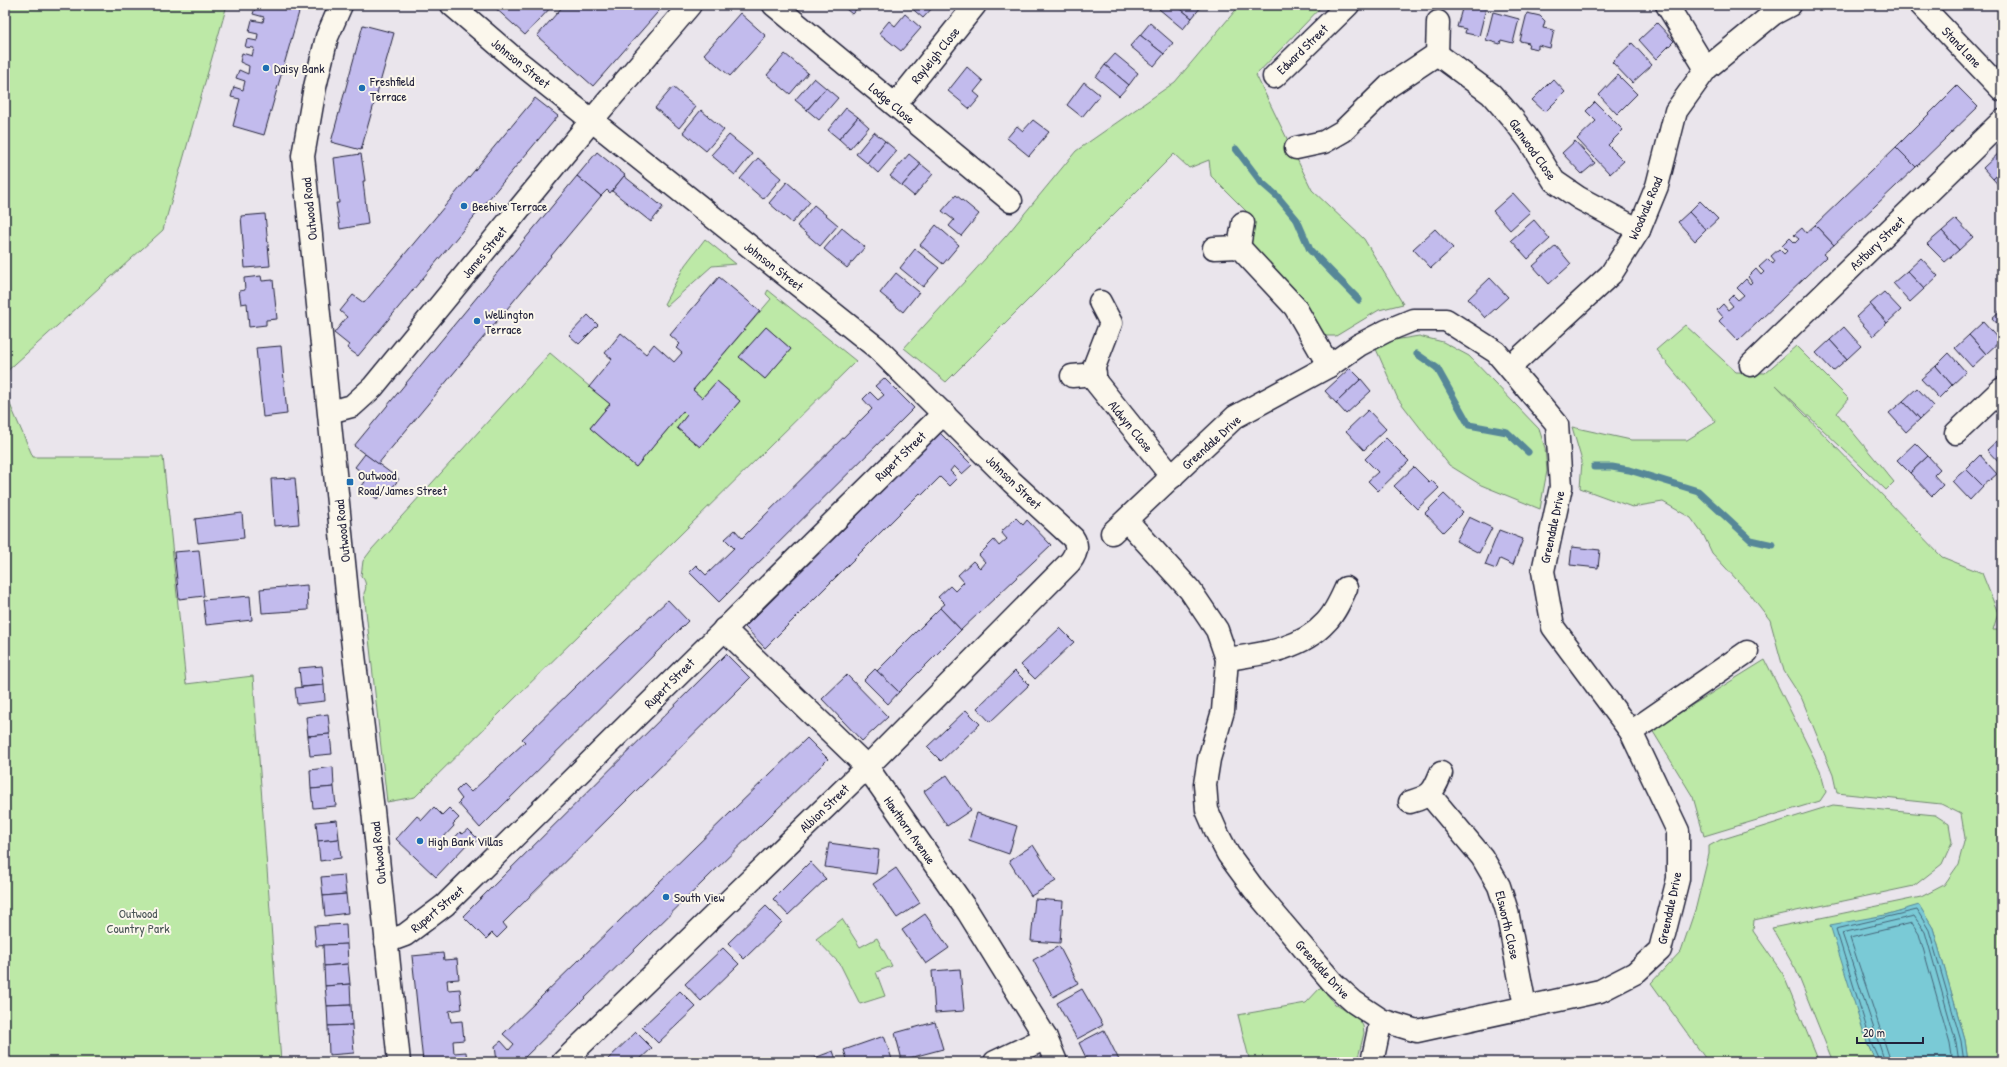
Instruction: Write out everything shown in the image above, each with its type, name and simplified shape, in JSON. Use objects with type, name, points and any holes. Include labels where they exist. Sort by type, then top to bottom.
[{"type":"street","name":"Outwood Road","points":[[341,5],[327,37],[316,80],[304,156],[350,622],[373,810],[399,1062]]},
{"type":"street","name":"Johnson Street","points":[[452,5],[516,60],[877,348],[1012,482],[1073,538],[1077,547]]},
{"type":"street","name":"James Street","points":[[330,412],[352,406],[373,387],[592,120],[690,5]]},
{"type":"street","name":"Lodge Close","points":[[774,5],[1010,202]]},
{"type":"street","name":"Rayleigh Close","points":[[895,105],[975,5]]},
{"type":"street","name":"Edward Street","points":[[1274,76],[1348,5]]},
{"type":"street","points":[[1667,5],[1706,69]]},
{"type":"street","name":"Woodvale Road","points":[[1510,367],[1610,274],[1639,230],[1657,186],[1676,111],[1706,69],[1773,14],[1790,5]]},
{"type":"street","name":"Stand Lane","points":[[1921,5],[2002,90]]},
{"type":"street","points":[[1296,148],[1324,142],[1343,131],[1389,86],[1437,54],[1438,22]]},
{"type":"street","name":"Glenwood Close","points":[[1437,54],[1491,94],[1513,118],[1529,140],[1554,181],[1578,198],[1639,230]]},
{"type":"street","name":"Astbury Street","points":[[1751,365],[2002,121]]},
{"type":"street","points":[[1239,248],[1243,223]]},
{"type":"street","points":[[1214,248],[1239,248],[1296,307],[1329,366]]},
{"type":"street","points":[[1072,376],[1095,374],[1094,367],[1111,323],[1100,302]]},
{"type":"street","name":"Greendale Drive","points":[[1413,320],[1446,320],[1496,352],[1557,424],[1561,487],[1543,571],[1553,627],[1631,732],[1678,831],[1678,879],[1660,950],[1635,973],[1600,991],[1525,1006],[1417,1031],[1381,1020],[1354,1002],[1334,984],[1256,892],[1228,854],[1207,810],[1205,784],[1209,759],[1224,711],[1227,659],[1217,630],[1190,590],[1120,527],[1236,417],[1329,366],[1359,345],[1413,320]]},
{"type":"street","name":"Aldwyn Close","points":[[1095,374],[1095,381],[1172,477]]},
{"type":"street","points":[[1956,433],[2002,389]]},
{"type":"street","name":"Rupert Street","points":[[386,942],[405,935],[445,905],[944,413]]},
{"type":"street","name":"Albion Street","points":[[562,1062],[867,767],[1070,562],[1077,547]]},
{"type":"street","points":[[1227,659],[1267,653],[1300,642],[1326,622],[1345,603]]},
{"type":"street","name":"Hawthorn Avenue","points":[[724,629],[867,767],[968,912],[1046,1038],[1056,1062]]},
{"type":"street","points":[[1631,732],[1747,652]]},
{"type":"street","name":"Elsworth Close","points":[[1441,773],[1435,789],[1420,798],[1482,856],[1499,886],[1507,911],[1525,1006]]},
{"type":"street","points":[[1372,1062],[1381,1020]]},
{"type":"street","points":[[995,1062],[1046,1038]]},
{"type":"green space","points":[[5,5],[227,5],[163,230],[5,373]]},
{"type":"green space","points":[[1240,5],[1323,5],[1256,75],[1312,190],[1364,239],[1403,304],[1379,310],[1336,336],[1321,336],[1245,238],[1250,215],[1211,176],[1209,160],[1189,168],[1174,154],[946,382],[904,348],[1006,236],[1076,151],[1175,82]]},
{"type":"green space","points":[[705,239],[736,264],[712,266],[667,306],[664,304],[685,265]]},
{"type":"green space","points":[[768,290],[856,361],[415,797],[387,802],[364,593],[366,584],[361,576],[363,561],[372,549],[550,353],[610,404],[590,428],[636,467],[683,411],[687,415],[677,428],[700,447],[740,401],[717,381],[702,398],[693,390],[771,299],[766,294]],"holes":[[[766,327],[791,349],[765,379],[740,357]]]},
{"type":"green space","points":[[1685,325],[1736,372],[1765,373],[1796,346],[1849,399],[1837,413],[1894,482],[1886,490],[1776,385],[1942,557],[1982,573],[1998,613],[1993,630],[2002,630],[2002,1062],[1968,1062],[1965,1040],[1933,928],[1919,906],[1885,915],[1867,1043],[1876,1062],[1833,1062],[1796,970],[1772,928],[1921,897],[1944,885],[1958,865],[1965,838],[1961,814],[1941,804],[1837,793],[1833,775],[1802,699],[1784,671],[1770,620],[1750,594],[1712,553],[1704,536],[1691,518],[1663,502],[1632,507],[1580,488],[1582,461],[1572,427],[1631,440],[1687,440],[1716,422],[1656,350]]},
{"type":"green space","points":[[1419,336],[1443,342],[1469,356],[1539,429],[1545,448],[1547,471],[1540,509],[1481,485],[1449,465],[1398,399],[1376,349],[1394,340]]},
{"type":"green space","name":"Outwood Country Park","points":[[5,393],[33,457],[163,457],[186,684],[253,676],[281,1062],[5,1062]]},
{"type":"green space","points":[[1765,660],[1820,770],[1826,792],[1820,801],[1704,836],[1693,797],[1652,730]]},
{"type":"green space","points":[[1833,805],[1935,815],[1949,824],[1952,842],[1942,864],[1914,886],[1754,920],[1753,931],[1783,974],[1819,1062],[1708,1062],[1651,983],[1681,951],[1696,907],[1709,854],[1709,846],[1720,840]]},
{"type":"green space","points":[[842,919],[860,947],[877,938],[892,966],[876,972],[885,996],[860,1004],[840,964],[816,939]]},
{"type":"green space","points":[[1321,987],[1335,1004],[1359,1019],[1363,1026],[1364,1033],[1357,1062],[1250,1062],[1238,1015],[1306,1003]]},
{"type":"water","points":[[1919,905],[1933,928],[1965,1040],[1968,1062],[1876,1062],[1867,1043],[1830,925],[1885,915]]},
{"type":"building","name":"Daisy Bank","points":[[256,5],[301,5],[264,135],[233,126],[240,99],[231,97],[234,87],[243,90],[245,81],[236,78],[239,70],[248,74],[249,66],[240,62],[242,53],[252,56],[254,48],[245,47],[247,39],[257,41],[258,34],[249,32],[252,20],[263,22],[264,17],[253,14]]},
{"type":"building","points":[[492,5],[553,5],[525,35]]},
{"type":"building","points":[[564,5],[664,5],[593,86],[537,36]]},
{"type":"building","points":[[841,5],[860,5],[852,14]]},
{"type":"building","points":[[908,5],[935,5],[923,18]]},
{"type":"building","points":[[1163,5],[1176,5],[1192,18],[1183,29],[1159,9]]},
{"type":"building","points":[[1176,5],[1199,5],[1201,7],[1192,18]]},
{"type":"building","points":[[1463,5],[1486,8],[1479,36],[1465,33],[1466,29],[1457,27]]},
{"type":"building","points":[[1493,12],[1519,19],[1513,43],[1501,40],[1500,44],[1486,40]]},
{"type":"building","points":[[740,13],[766,36],[730,76],[704,54]]},
{"type":"building","points":[[1527,13],[1540,16],[1545,21],[1543,28],[1554,30],[1550,48],[1538,45],[1538,49],[1528,47],[1529,43],[1520,41]]},
{"type":"building","points":[[905,14],[921,28],[901,51],[879,33],[889,21],[895,26]]},
{"type":"building","points":[[1150,23],[1173,43],[1164,54],[1140,35]]},
{"type":"building","points":[[1657,23],[1674,41],[1656,59],[1639,40]]},
{"type":"building","name":"Freshfield Terrace","points":[[363,25],[394,33],[361,150],[331,142]]},
{"type":"building","points":[[1140,35],[1164,54],[1154,66],[1130,46]]},
{"type":"building","points":[[1632,43],[1652,65],[1632,83],[1612,62]]},
{"type":"building","points":[[785,54],[808,73],[790,94],[767,75]]},
{"type":"building","points":[[1115,54],[1138,73],[1129,85],[1105,65]]},
{"type":"building","points":[[1105,65],[1129,85],[1119,96],[1096,77]]},
{"type":"building","points":[[967,67],[983,81],[974,92],[980,97],[970,109],[948,91]]},
{"type":"building","points":[[1618,75],[1637,94],[1617,114],[1599,95]]},
{"type":"building","points":[[814,78],[826,88],[807,110],[795,100]]},
{"type":"building","points":[[1553,79],[1565,92],[1545,112],[1532,100]]},
{"type":"building","points":[[1084,82],[1100,95],[1082,117],[1067,105]]},
{"type":"building","points":[[1957,86],[1978,107],[1916,167],[1896,147]]},
{"type":"building","points":[[673,87],[696,107],[679,128],[655,108]]},
{"type":"building","points":[[826,88],[838,98],[819,120],[807,110]]},
{"type":"building","name":"Beehive Terrace","points":[[535,98],[558,116],[358,356],[347,348],[349,345],[334,333],[347,317],[340,311],[353,295],[364,303]]},
{"type":"building","points":[[1595,102],[1623,130],[1608,145],[1624,161],[1610,174],[1577,139],[1596,121],[1586,111]]},
{"type":"building","points":[[846,108],[858,117],[839,139],[828,130]]},
{"type":"building","points":[[701,110],[724,130],[706,151],[683,132]]},
{"type":"building","points":[[858,117],[869,127],[850,149],[839,139]]},
{"type":"building","points":[[1033,120],[1049,132],[1029,156],[1007,138],[1017,126],[1023,131]]},
{"type":"building","points":[[874,132],[885,141],[867,163],[856,154]]},
{"type":"building","points":[[729,135],[752,154],[735,175],[711,155]]},
{"type":"building","points":[[885,141],[897,151],[878,173],[867,163]]},
{"type":"building","points":[[1575,141],[1595,163],[1582,174],[1562,153]]},
{"type":"building","points":[[1896,147],[1916,167],[1834,245],[1815,225]]},
{"type":"building","points":[[2002,150],[2002,171],[1993,179],[1983,168]]},
{"type":"building","points":[[597,152],[625,175],[610,193],[607,190],[601,196],[577,176]]},
{"type":"building","points":[[361,154],[365,181],[363,181],[368,224],[340,229],[336,203],[339,203],[334,158]]},
{"type":"building","points":[[909,154],[921,164],[902,186],[890,176]]},
{"type":"building","points":[[758,158],[781,178],[763,199],[740,179]]},
{"type":"building","points":[[921,164],[933,174],[914,196],[902,186]]},
{"type":"building","points":[[2002,171],[2002,189],[1993,179]]},
{"type":"building","name":"Wellington Terrace","points":[[577,176],[601,196],[378,464],[354,446]]},
{"type":"building","points":[[624,176],[663,207],[651,222],[612,191]]},
{"type":"building","points":[[787,182],[810,202],[792,223],[769,203]]},
{"type":"building","points":[[1513,193],[1530,212],[1510,230],[1493,211]]},
{"type":"building","points":[[956,195],[979,214],[961,236],[949,226],[954,220],[942,211]]},
{"type":"building","points":[[1700,201],[1718,219],[1706,230],[1689,212]]},
{"type":"building","points":[[814,205],[838,225],[820,246],[797,226]]},
{"type":"building","points":[[1689,212],[1706,230],[1695,241],[1678,222]]},
{"type":"building","points":[[265,214],[270,266],[245,268],[241,216]]},
{"type":"building","points":[[1956,219],[1973,237],[1959,250],[1942,231]]},
{"type":"building","points":[[1534,220],[1550,239],[1528,259],[1511,240]]},
{"type":"building","points":[[936,225],[959,245],[943,264],[920,245]]},
{"type":"building","points":[[1815,225],[1834,245],[1823,254],[1826,257],[1738,341],[1719,321],[1723,317],[1717,310],[1723,304],[1728,310],[1733,306],[1728,300],[1733,295],[1738,300],[1744,295],[1737,288],[1746,279],[1750,284],[1752,282],[1748,277],[1756,269],[1761,275],[1764,272],[1759,267],[1768,259],[1773,264],[1775,261],[1771,256],[1779,249],[1784,254],[1787,251],[1782,246],[1790,238],[1795,243],[1799,239],[1794,235],[1802,228],[1806,233]]},
{"type":"building","points":[[842,228],[865,247],[847,268],[824,249]]},
{"type":"building","points":[[1435,229],[1453,248],[1431,268],[1413,249]]},
{"type":"building","points":[[1942,231],[1959,250],[1945,262],[1927,244]]},
{"type":"building","points":[[1556,246],[1571,264],[1549,284],[1533,266]]},
{"type":"building","points":[[915,249],[939,268],[923,287],[900,268]]},
{"type":"building","points":[[1921,258],[1938,276],[1924,289],[1907,271]]},
{"type":"building","points":[[1907,271],[1924,289],[1910,302],[1893,283]]},
{"type":"building","points":[[896,273],[919,292],[903,312],[880,293]]},
{"type":"building","points":[[261,276],[262,281],[273,280],[277,319],[266,320],[266,325],[249,327],[247,303],[241,304],[239,291],[245,290],[244,278]]},
{"type":"building","points":[[719,277],[760,311],[693,390],[702,398],[717,381],[740,401],[700,447],[677,428],[687,415],[683,411],[636,467],[590,428],[610,404],[589,387],[612,359],[605,353],[621,333],[646,354],[654,344],[674,362],[682,353],[676,348],[680,344],[670,335]]},
{"type":"building","points":[[1490,278],[1508,297],[1485,318],[1468,299]]},
{"type":"building","points":[[1884,292],[1901,310],[1887,323],[1870,304]]},
{"type":"building","points":[[1870,304],[1887,323],[1873,336],[1856,317]]},
{"type":"building","points":[[2002,309],[2002,329],[1992,318]]},
{"type":"building","points":[[588,315],[598,325],[579,344],[569,335]]},
{"type":"building","points":[[1983,322],[2000,341],[1986,354],[1969,335]]},
{"type":"building","points":[[766,327],[791,349],[765,379],[739,357]]},
{"type":"building","points":[[1844,327],[1861,346],[1847,359],[1830,340]]},
{"type":"building","points":[[1969,335],[1986,354],[1972,367],[1955,348]]},
{"type":"building","points":[[1830,340],[1847,359],[1833,371],[1816,353]]},
{"type":"building","points":[[281,346],[287,414],[263,417],[256,348]]},
{"type":"building","points":[[1949,353],[1966,372],[1952,385],[1936,366]]},
{"type":"building","points":[[1936,366],[1952,385],[1939,398],[1921,379]]},
{"type":"building","points":[[1350,368],[1361,379],[1336,403],[1325,391]]},
{"type":"building","points":[[884,378],[914,408],[719,602],[689,572],[696,565],[706,575],[734,548],[725,539],[735,530],[742,538],[872,409],[863,399],[870,392],[878,400],[884,395],[875,386]]},
{"type":"building","points":[[1361,379],[1371,391],[1346,414],[1336,403]]},
{"type":"building","points":[[1917,388],[1934,406],[1920,419],[1903,401]]},
{"type":"building","points":[[1903,401],[1920,419],[1906,432],[1889,413]]},
{"type":"building","points":[[1368,410],[1386,429],[1364,450],[1346,431]]},
{"type":"building","points":[[940,433],[972,465],[962,474],[954,466],[950,471],[957,478],[949,486],[940,477],[922,495],[920,493],[765,648],[745,627]]},
{"type":"building","points":[[2001,437],[2002,439],[2002,466],[1987,450]]},
{"type":"building","points":[[1386,438],[1409,461],[1378,491],[1368,481],[1378,472],[1365,459]]},
{"type":"building","points":[[1915,443],[1928,456],[1910,473],[1897,460]]},
{"type":"building","points":[[365,454],[399,479],[392,488],[388,485],[377,499],[361,487],[365,482],[361,479],[364,474],[355,467]]},
{"type":"building","points":[[1980,455],[1997,474],[1983,486],[1966,469]]},
{"type":"building","points":[[1928,456],[1940,469],[1934,475],[1943,485],[1932,496],[1910,473]]},
{"type":"building","points":[[1414,467],[1429,482],[1431,480],[1439,488],[1417,509],[1394,486]]},
{"type":"building","points":[[1966,469],[1983,486],[1970,500],[1952,481]]},
{"type":"building","points":[[295,478],[299,524],[274,526],[271,479]]},
{"type":"building","points":[[1444,494],[1463,512],[1443,532],[1425,513]]},
{"type":"building","points":[[242,513],[244,538],[198,543],[195,519]]},
{"type":"building","points":[[1469,517],[1492,528],[1479,553],[1456,541]]},
{"type":"building","points":[[1016,518],[1023,525],[1027,520],[1051,545],[961,630],[940,608],[945,604],[938,597],[950,586],[955,591],[964,582],[958,575],[973,561],[980,568],[985,562],[979,555],[994,540],[999,546],[1007,539],[1001,532]]},
{"type":"building","points":[[1499,530],[1523,539],[1513,565],[1500,559],[1496,569],[1485,565]]},
{"type":"building","points":[[1572,547],[1600,550],[1598,568],[1570,565]]},
{"type":"building","points":[[199,550],[204,596],[179,599],[174,552]]},
{"type":"building","points":[[307,585],[308,610],[262,613],[260,589]]},
{"type":"building","points":[[250,596],[252,620],[206,625],[203,600]]},
{"type":"building","points":[[668,600],[688,621],[480,828],[458,803],[462,799],[456,791],[463,784],[471,792],[525,742],[522,739],[578,684]]},
{"type":"building","points":[[940,608],[961,630],[899,692],[877,671]]},
{"type":"building","points":[[1060,628],[1074,642],[1035,679],[1021,665]]},
{"type":"building","points":[[726,654],[750,678],[503,923],[507,928],[497,938],[492,933],[486,939],[463,916]]},
{"type":"building","points":[[322,666],[324,685],[301,687],[299,668]]},
{"type":"building","points":[[875,669],[899,692],[888,704],[864,680]]},
{"type":"building","points":[[1015,671],[1029,685],[990,722],[977,708]]},
{"type":"building","points":[[847,675],[888,717],[862,741],[822,699]]},
{"type":"building","points":[[324,685],[325,701],[297,704],[295,688]]},
{"type":"building","points":[[966,710],[980,724],[941,761],[927,747]]},
{"type":"building","points":[[328,714],[330,734],[308,736],[306,717]]},
{"type":"building","points":[[330,734],[332,754],[310,756],[308,736]]},
{"type":"building","name":"South View","points":[[807,738],[828,759],[520,1062],[497,1062],[495,1046],[501,1041],[509,1050],[514,1044],[503,1034]]},
{"type":"building","points":[[333,767],[334,787],[311,789],[310,770]]},
{"type":"building","points":[[947,775],[971,810],[947,826],[924,791]]},
{"type":"building","points":[[334,787],[336,806],[313,808],[311,789]]},
{"type":"building","name":"High Bank Villas","points":[[434,807],[442,815],[449,808],[459,818],[441,840],[447,846],[460,832],[462,834],[468,829],[478,839],[472,845],[469,842],[436,877],[396,839],[417,816],[422,820]]},
{"type":"building","points":[[977,813],[1017,826],[1009,854],[969,840]]},
{"type":"building","points":[[337,820],[339,839],[318,841],[316,822]]},
{"type":"building","points":[[339,839],[341,858],[320,861],[318,841]]},
{"type":"building","points":[[829,843],[879,850],[876,874],[825,867]]},
{"type":"building","points":[[1033,845],[1056,881],[1031,896],[1009,861]]},
{"type":"building","points":[[810,862],[826,879],[788,915],[773,899]]},
{"type":"building","points":[[896,868],[920,903],[897,918],[873,884]]},
{"type":"building","points":[[344,875],[346,894],[323,896],[321,877]]},
{"type":"building","points":[[346,894],[348,913],[325,916],[323,896]]},
{"type":"building","points":[[1035,899],[1063,901],[1060,943],[1031,941]]},
{"type":"building","points":[[766,906],[782,922],[744,959],[728,943]]},
{"type":"building","points":[[925,914],[949,948],[926,964],[902,930]]},
{"type":"building","points":[[346,924],[347,944],[316,946],[314,926]]},
{"type":"building","points":[[347,944],[348,964],[324,966],[323,945]]},
{"type":"building","points":[[1059,946],[1078,983],[1053,997],[1033,960]]},
{"type":"building","points":[[723,948],[739,964],[701,1001],[685,984]]},
{"type":"building","points":[[443,953],[444,960],[457,959],[459,979],[447,980],[448,990],[460,989],[462,1009],[449,1011],[451,1022],[462,1021],[464,1040],[453,1041],[454,1053],[466,1052],[467,1062],[423,1062],[412,956]]},
{"type":"building","points":[[348,964],[350,984],[325,986],[324,966]]},
{"type":"building","points":[[960,969],[964,1011],[935,1013],[932,971]]},
{"type":"building","points":[[350,984],[351,1005],[327,1006],[325,986]]},
{"type":"building","points":[[1082,989],[1103,1025],[1077,1039],[1057,1003]]},
{"type":"building","points":[[680,991],[696,1007],[658,1043],[642,1027]]},
{"type":"building","points":[[351,1005],[352,1025],[328,1026],[327,1006]]},
{"type":"building","points":[[935,1022],[943,1049],[902,1060],[895,1033]]},
{"type":"building","points":[[352,1025],[354,1053],[329,1055],[328,1026]]},
{"type":"building","points":[[1104,1030],[1120,1062],[1088,1062],[1079,1043]]},
{"type":"building","points":[[636,1032],[652,1048],[637,1062],[605,1062]]},
{"type":"building","points":[[884,1036],[893,1062],[848,1062],[844,1050]]},
{"type":"building","points":[[833,1051],[837,1062],[804,1062]]},
{"type":"waterway","points":[[1236,149],[1261,182],[1277,196],[1297,220],[1310,250],[1359,300]]},
{"type":"waterway","points":[[1417,354],[1437,368],[1469,425],[1507,432],[1528,452]]},
{"type":"waterway","points":[[1594,467],[1612,467],[1629,470],[1698,491],[1751,540],[1773,545]]},
{"type":"place","name":"Daisy Bank","points":[[266,68]]},
{"type":"place","name":"Freshfield Terrace","points":[[362,88]]},
{"type":"place","name":"Beehive Terrace","points":[[464,206]]},
{"type":"place","name":"Wellington Terrace","points":[[477,321]]},
{"type":"place","name":"Outwood Road/James Street","points":[[350,482]]},
{"type":"place","name":"High Bank Villas","points":[[420,841]]},
{"type":"place","name":"South View","points":[[666,897]]}]
